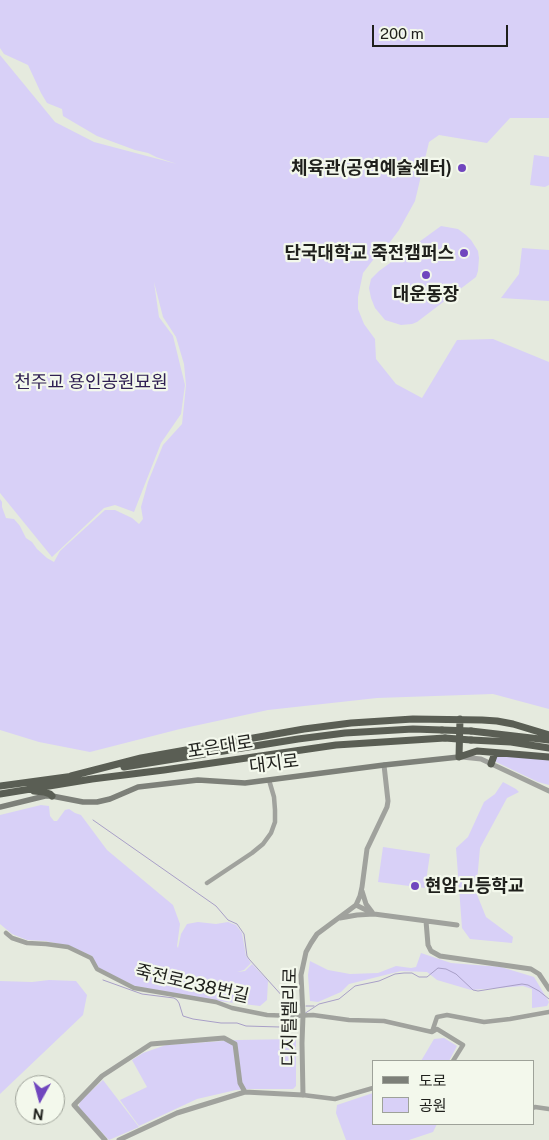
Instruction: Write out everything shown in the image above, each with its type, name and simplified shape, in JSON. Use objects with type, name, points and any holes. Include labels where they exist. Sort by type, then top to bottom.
[{"type":"highway","points":[[71,776],[141,758],[304,729],[350,724],[414,719],[497,721],[549,735]]},
{"type":"highway","points":[[460,719],[459,757],[477,751],[549,757]]},
{"type":"highway","name":"포은대로","points":[[0,786],[298,739],[413,728],[471,731],[549,740]]},
{"type":"highway","name":"포은대로","points":[[0,794],[336,745],[445,738],[511,742],[549,748]]},
{"type":"highway","points":[[491,764],[495,753]]},
{"type":"highway","points":[[19,790],[44,792],[52,796]]},
{"type":"main road","name":"대지로","points":[[0,807],[38,797],[52,796],[83,802],[96,802],[110,799],[138,787],[198,780],[245,783],[459,757]]},
{"type":"street","name":"대지로","points":[[459,757],[481,759],[549,791]]},
{"type":"street","points":[[374,914],[356,905],[362,887],[367,849],[387,808],[384,765]]},
{"type":"street","points":[[207,883],[252,853],[263,844],[271,832],[275,810],[274,797],[269,780]]},
{"type":"street","points":[[362,887],[366,904],[374,914]]},
{"type":"street","name":"디지털벨리로","points":[[303,1094],[301,976],[306,952],[317,934],[356,905]]},
{"type":"street","points":[[338,918],[374,914],[457,925]]},
{"type":"street","points":[[426,921],[428,945],[431,950],[440,956],[531,969],[539,974],[549,989]]},
{"type":"street","name":"죽전로238번길","points":[[6,933],[12,938],[27,943],[68,947],[91,958],[97,969],[134,988],[216,1002],[232,1008],[267,1015],[313,1015],[349,1020],[384,1021],[432,1032],[437,1029],[463,1045],[454,1060]]},
{"type":"street","points":[[432,1032],[437,1017],[447,1015],[484,1022],[549,1012]]},
{"type":"street","points":[[105,1140],[74,1105],[102,1076],[152,1044],[224,1038],[236,1044],[240,1083],[246,1092]]},
{"type":"street","points":[[119,1140],[177,1113],[246,1092],[303,1094],[335,1099],[372,1088]]},
{"type":"street","points":[[534,1108],[549,1109]]},
{"type":"green space","name":"천주교 용인공원묘원","points":[[0,0],[549,0],[549,118],[510,118],[487,143],[439,135],[429,142],[415,201],[399,230],[363,273],[358,297],[358,309],[364,324],[375,339],[376,359],[396,384],[422,398],[457,340],[493,339],[549,362],[549,709],[493,694],[377,698],[268,710],[180,729],[90,752],[39,742],[0,730],[0,499],[6,518],[14,519],[26,538],[47,558],[54,562],[60,551],[105,510],[115,510],[132,518],[139,524],[143,519],[141,507],[148,482],[163,445],[182,424],[186,385],[184,364],[176,337],[163,317],[154,282],[159,317],[173,336],[185,385],[181,414],[161,443],[134,512],[115,505],[104,508],[52,557],[0,493],[0,55],[55,122],[94,142],[177,164],[97,136],[63,116],[62,109],[47,103],[28,65],[4,54],[0,48]]},
{"type":"green space","points":[[534,155],[549,157],[549,185],[545,187],[530,185]]},
{"type":"green space","name":"대운동장","points":[[441,226],[458,229],[471,240],[478,251],[479,258],[476,277],[417,322],[401,325],[385,320],[375,308],[371,298],[369,288],[371,279],[379,271]]},
{"type":"green space","points":[[522,248],[549,250],[549,301],[501,298],[519,274]]},
{"type":"green space","points":[[496,756],[549,760],[549,785],[538,782],[494,761]]},
{"type":"green space","points":[[503,782],[519,792],[507,798],[480,848],[476,892],[486,917],[513,937],[512,943],[470,939],[462,928],[456,848],[468,837],[484,802],[495,794]]},
{"type":"green space","points":[[41,805],[49,806],[50,816],[54,821],[57,821],[65,810],[69,809],[81,815],[107,850],[173,905],[180,924],[178,948],[181,934],[187,924],[228,922],[236,925],[242,933],[246,956],[251,963],[244,970],[237,972],[245,971],[252,964],[268,981],[267,1000],[260,1006],[219,1001],[135,986],[98,968],[92,956],[70,946],[27,940],[12,934],[0,924],[0,815]]},
{"type":"green space","points":[[383,847],[430,854],[425,888],[378,882]]},
{"type":"green space","points":[[421,953],[451,963],[501,967],[534,977],[549,1002],[547,1006],[532,1008],[532,989],[523,986],[471,990],[437,980],[427,972],[401,971],[349,984],[341,992],[318,1002],[310,1001],[308,975],[310,961],[328,970],[350,974],[378,973],[396,966],[416,967]]},
{"type":"green space","points":[[49,980],[76,981],[87,995],[83,1015],[20,1075],[15,1075],[15,1080],[0,1094],[0,981],[32,982]]},
{"type":"green space","points":[[444,1038],[457,1046],[450,1060],[422,1060],[434,1039]]},
{"type":"green space","points":[[296,1039],[296,1086],[293,1089],[236,1090],[197,1099],[139,1126],[120,1100],[147,1087],[132,1060],[143,1053],[166,1045],[237,1040]]},
{"type":"green space","points":[[103,1080],[139,1127],[109,1140],[79,1108],[80,1101]]},
{"type":"green space","points":[[372,1093],[372,1125],[436,1125],[433,1132],[409,1140],[346,1140],[336,1113],[337,1105]]},
{"type":"waterway","points":[[93,820],[216,906],[228,920],[237,924],[244,934],[249,959],[284,998],[299,1004]]},
{"type":"waterway","points":[[304,1014],[319,1004],[339,999],[355,986],[379,981],[395,974],[412,973],[419,977],[427,977],[438,968],[446,969],[456,974],[473,990],[478,991],[522,984],[539,991],[549,999]]},
{"type":"waterway","points":[[103,980],[142,994],[174,998],[179,1003],[183,1016],[193,1019],[237,1023],[246,1026],[280,1027],[290,1024],[299,1018]]},
{"type":"waterway","points":[[306,1006],[314,1006]]},
{"type":"place","name":"체육관(공연예술센터)","points":[[462,168]]},
{"type":"place","name":"단국대학교 죽전캠퍼스","points":[[464,253]]},
{"type":"place","name":"대운동장","points":[[426,275]]},
{"type":"place","name":"현암고등학교","points":[[415,886]]}]
